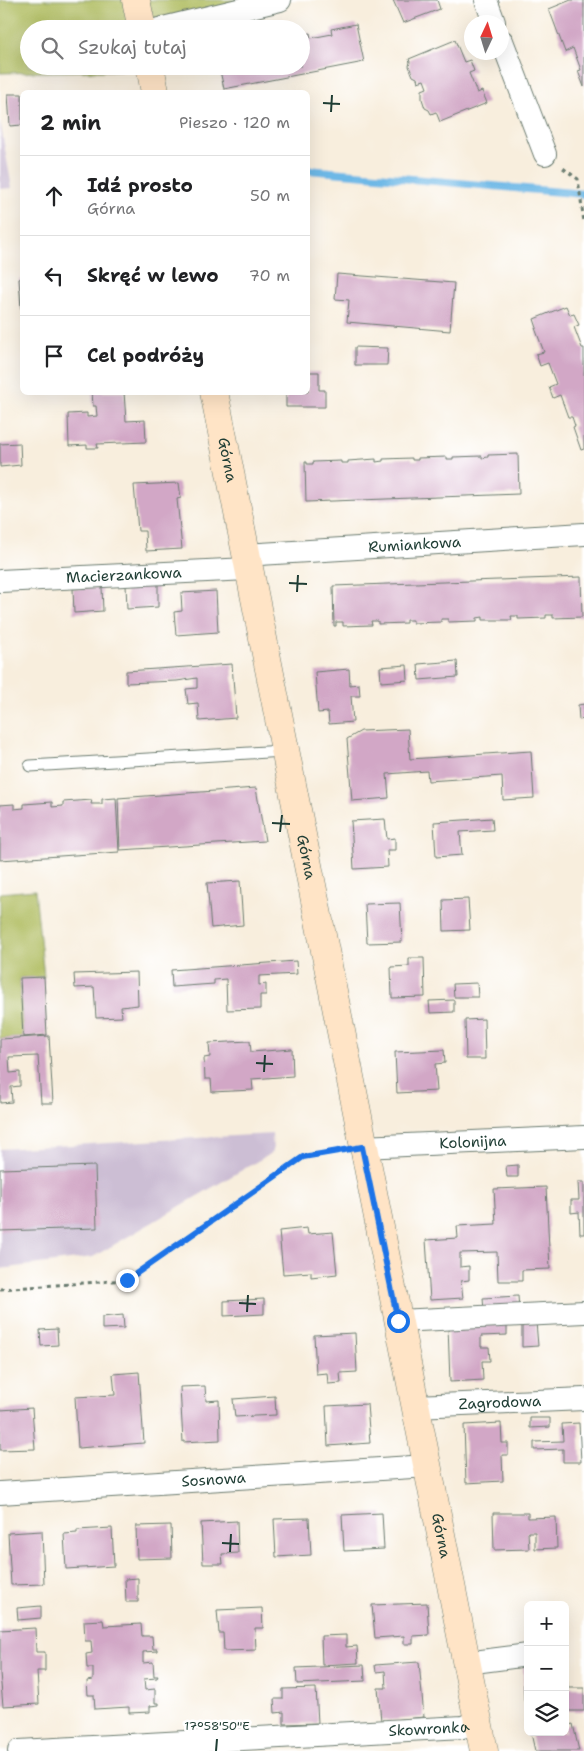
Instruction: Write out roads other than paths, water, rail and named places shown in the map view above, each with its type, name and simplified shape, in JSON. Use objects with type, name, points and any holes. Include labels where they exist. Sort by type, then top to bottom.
[{"type":"street","points":[[136,0],[140,20]]},
{"type":"street","points":[[197,20],[280,0]]},
{"type":"street","points":[[486,0],[491,15]]},
{"type":"street","points":[[509,60],[545,154]]},
{"type":"street","points":[[152,75],[155,90]]},
{"type":"street","name":"Górna","points":[[215,395],[362,1147],[428,1466],[484,1751]]},
{"type":"street","name":"Rumiankowa","points":[[247,562],[584,534]]},
{"type":"street","name":"Macierzankowa","points":[[0,581],[247,562]]},
{"type":"street","name":"Kolonijna","points":[[362,1147],[584,1137]]},
{"type":"street","points":[[398,1321],[584,1312]]},
{"type":"street","name":"Zagrodowa","points":[[415,1406],[584,1399]]},
{"type":"street","name":"Sosnowa","points":[[0,1493],[428,1466]]},
{"type":"street","points":[[466,1663],[524,1656]]},
{"type":"street","name":"Skowronka","points":[[19,1751],[464,1727],[477,1721]]},
{"type":"lane","points":[[30,766],[284,751]]},
{"type":"waterway","points":[[310,170],[584,194]]}]
